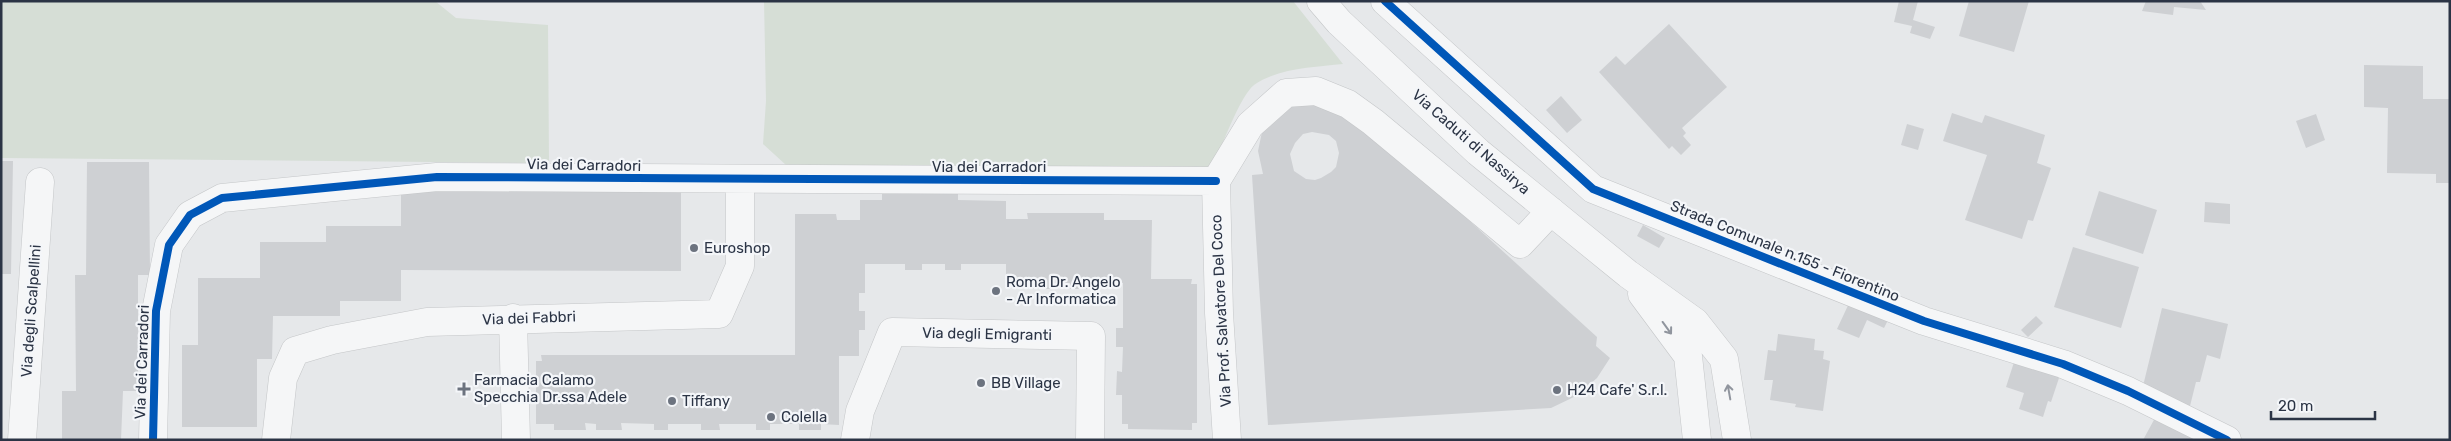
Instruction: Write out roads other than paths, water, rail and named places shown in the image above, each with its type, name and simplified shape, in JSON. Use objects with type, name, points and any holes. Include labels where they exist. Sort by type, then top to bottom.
[{"type":"street","name":"Via Caduti di Nassirya","points":[[1321,1],[1339,22],[1478,152],[1628,274],[1695,322],[1724,359],[1737,440]]},
{"type":"street","name":"Strada Comunale n.155 - Fiorentino","points":[[1385,1],[1593,189],[1924,322],[2063,364],[2128,391],[2227,440]]},
{"type":"street","points":[[1216,182],[1250,125],[1286,93],[1316,91],[1348,104],[1373,122],[1520,244],[1551,212]]},
{"type":"street","name":"Via dei Carradori","points":[[153,440],[156,311],[169,245],[190,215],[222,198],[437,177],[1216,182]]},
{"type":"street","name":"Via dei Fabbri","points":[[276,440],[283,378],[295,352],[332,340],[427,322],[513,318],[719,314],[740,266],[740,180]]},
{"type":"street","name":"Via degli Scalpellini","points":[[22,440],[40,182]]},
{"type":"street","name":"Via Prof. Salvatore Del Coco","points":[[1216,182],[1220,313],[1227,440]]},
{"type":"street","name":"Via Caduti di Nassirya","points":[[1628,274],[1688,356],[1697,440]]},
{"type":"street","points":[[509,439],[513,318]]},
{"type":"street","name":"Via degli Emigranti","points":[[855,440],[860,411],[892,332],[1091,336],[1090,440]]},
{"type":"place","name":"Euroshop","points":[[694,248]]},
{"type":"place","name":"Roma Dr. Angelo - Ar Informatica","points":[[996,291]]},
{"type":"place","name":"BB Village","points":[[981,383]]},
{"type":"place","name":"Farmacia Calamo Specchia Dr.ssa Adele","points":[[464,389]]},
{"type":"place","name":"H24 Cafe' S.r.l.","points":[[1557,390]]},
{"type":"place","name":"Tiffany","points":[[672,401]]},
{"type":"place","name":"Colella","points":[[771,417]]}]
